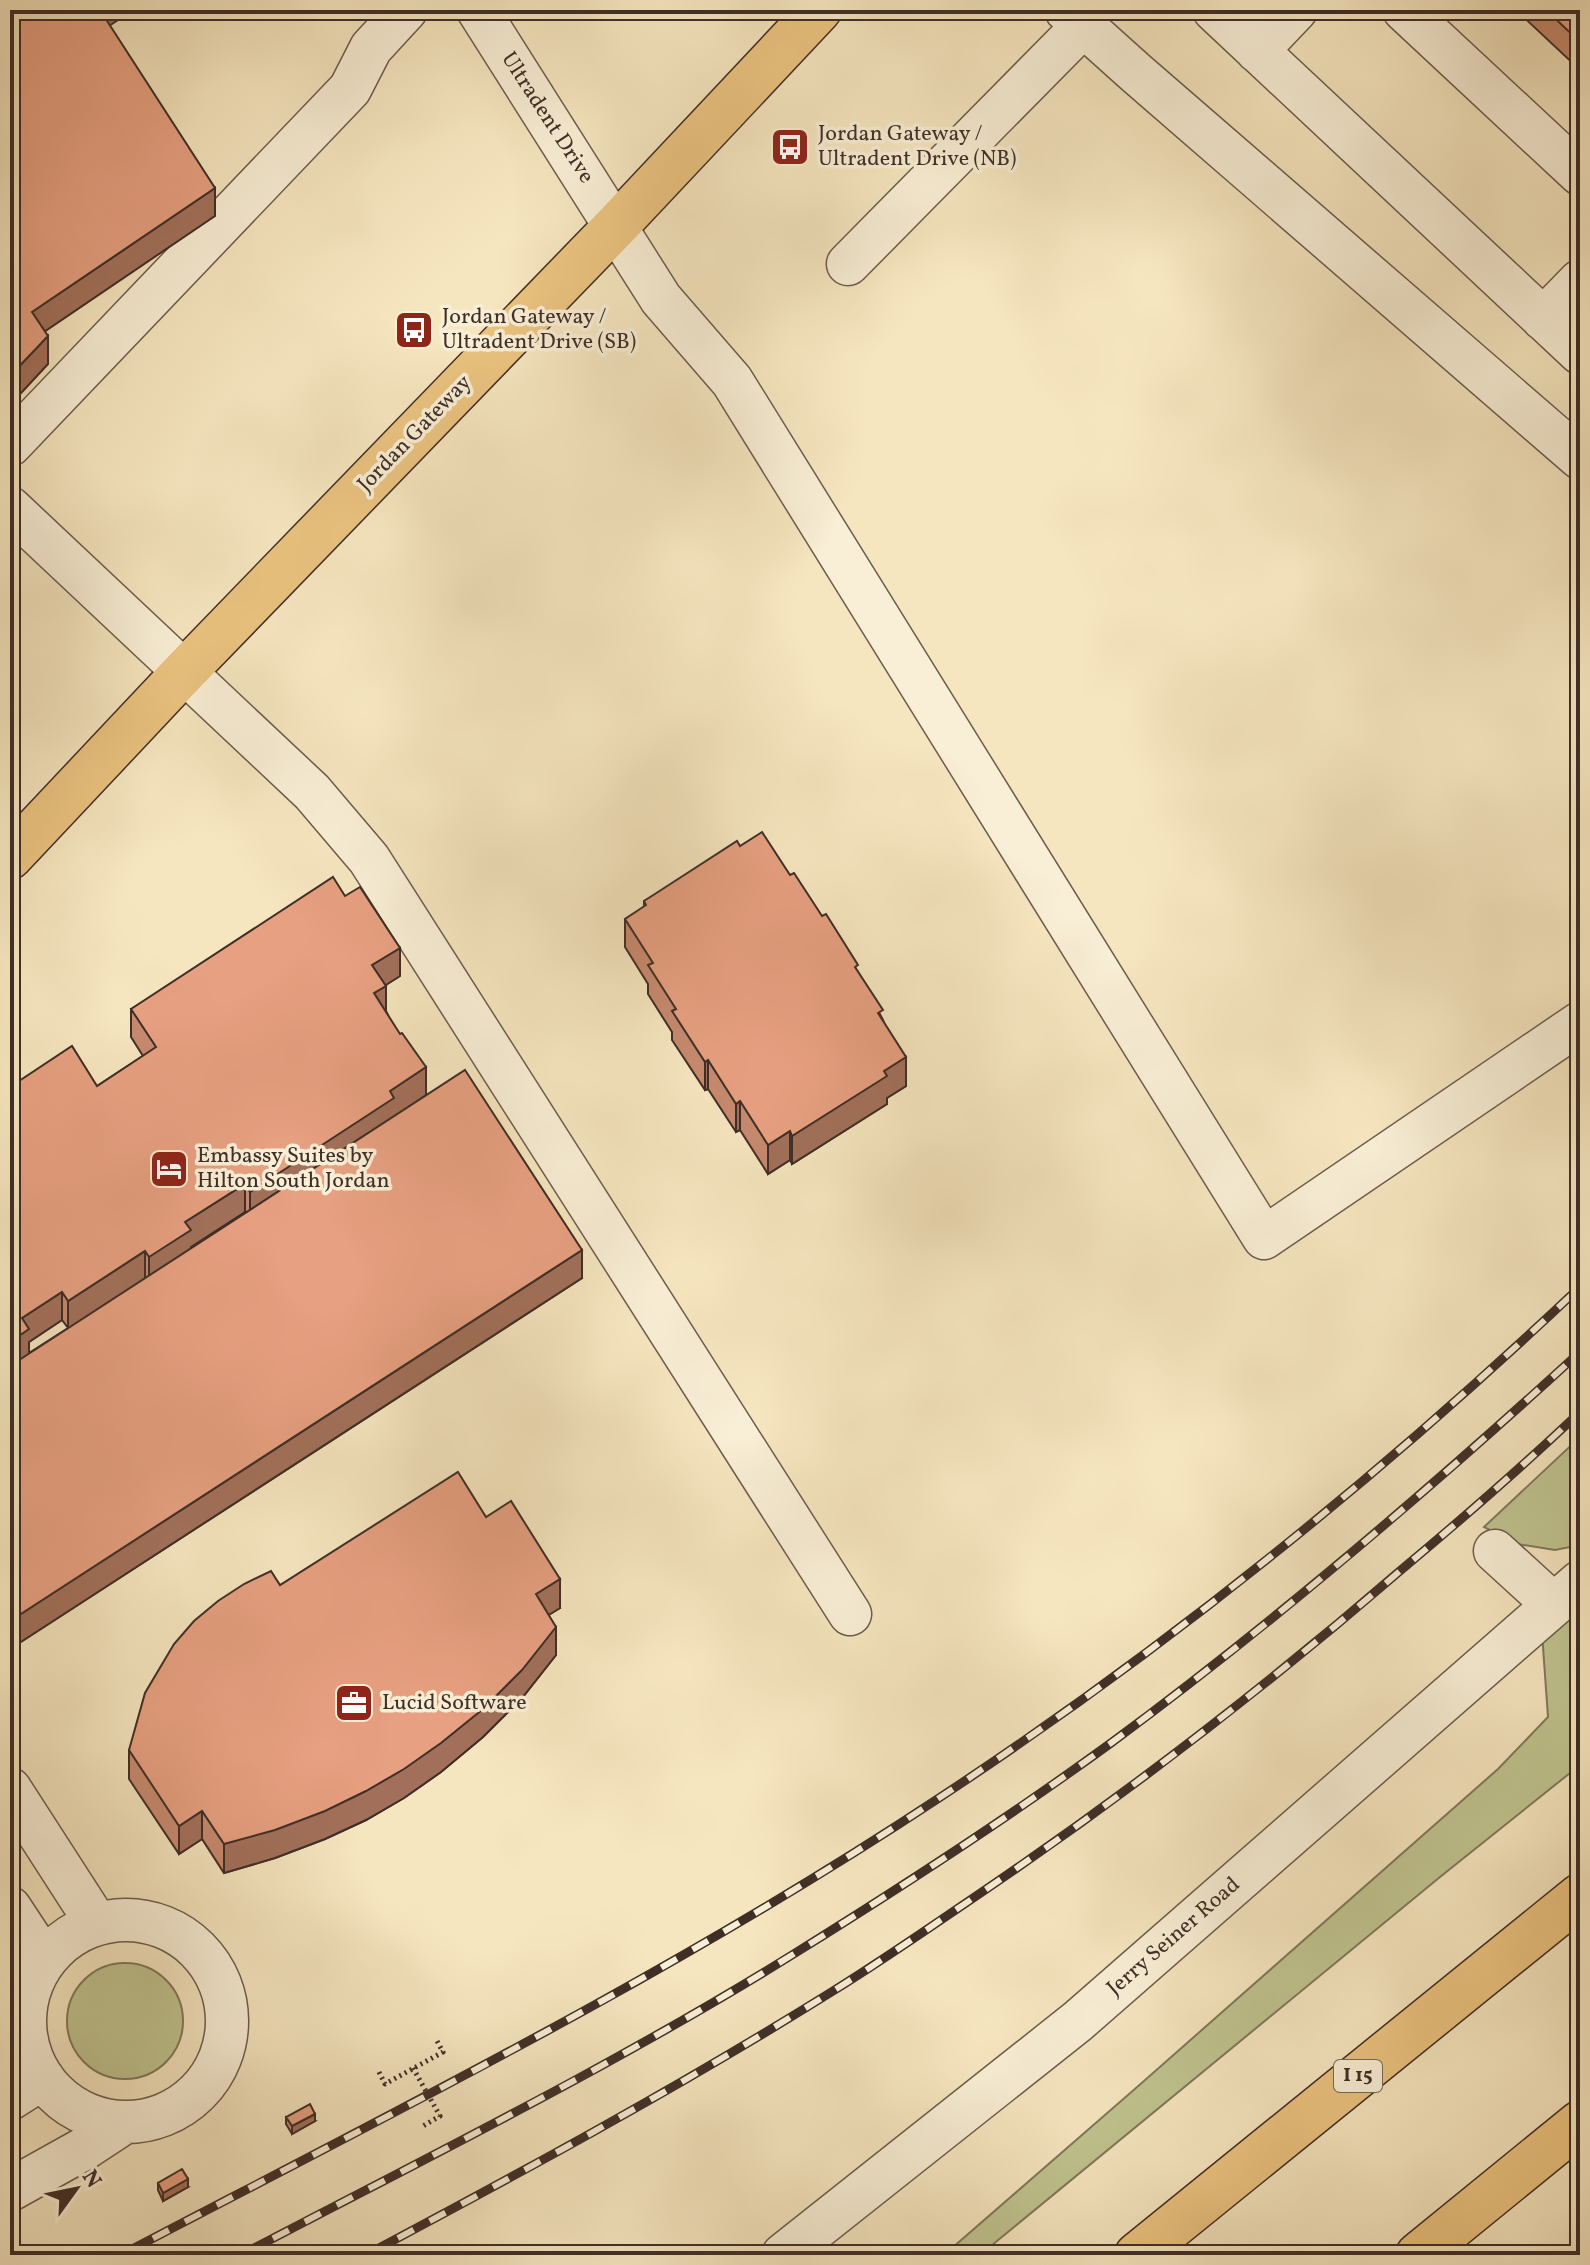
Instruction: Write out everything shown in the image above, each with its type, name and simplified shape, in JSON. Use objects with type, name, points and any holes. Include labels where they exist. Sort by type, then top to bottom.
[{"type":"main road","name":"Jordan Gateway","points":[[10,857],[819,10]]},
{"type":"main road","name":"I 15","points":[[1137,2255],[1580,1896]]},
{"type":"main road","points":[[1418,2255],[1580,2123]]},
{"type":"street","points":[[10,445],[350,89],[371,48],[406,10]]},
{"type":"street","name":"Ultradent Drive","points":[[478,10],[661,299],[732,381],[1264,1238],[1580,1023]]},
{"type":"street","points":[[1214,10],[1580,353]]},
{"type":"street","points":[[1257,51],[1296,10]]},
{"type":"street","points":[[1404,10],[1580,174]]},
{"type":"street","points":[[848,264],[1075,17],[1580,458]]},
{"type":"street","points":[[1543,319],[1580,281]]},
{"type":"street","points":[[10,508],[312,792],[369,859],[850,1614]]},
{"type":"street","points":[[1495,1551],[1566,1593]]},
{"type":"street","name":"Jerry Seiner Road","points":[[783,2255],[1078,2021],[1566,1593]]},
{"type":"street","points":[[10,1789],[97,1924]]},
{"type":"street","points":[[10,1908],[45,1961]]},
{"type":"street","points":[[132,1920],[177,1934],[210,1967],[221,1987],[226,2024],[223,2048],[214,2070],[191,2098],[171,2111],[149,2119],[125,2122],[101,2119],[78,2110],[58,2095],[27,2088],[31,2055],[25,2018],[32,1982],[45,1961],[68,1938],[97,1924],[132,1920]]},
{"type":"street","points":[[10,2190],[125,2122]]},
{"type":"path","points":[[379,2072],[385,2084],[443,2052],[437,2041]]},
{"type":"path","points":[[413,2068],[440,2116],[423,2126]]},
{"type":"green space","points":[[1580,1437],[1580,1545],[1555,1550],[1517,1544],[1484,1527]]},
{"type":"green space","points":[[1580,1604],[1580,1765],[980,2255],[944,2255],[1498,1769],[1548,1717],[1542,1633]]},
{"type":"green space","points":[[125,1963],[147,1967],[166,1980],[179,1999],[183,2021],[179,2043],[166,2062],[147,2075],[125,2079],[103,2075],[84,2062],[71,2043],[67,2021],[71,1999],[84,1980],[103,1967]]},
{"type":"building","points":[[10,10],[100,10],[215,188],[32,312],[48,336],[10,376]]},
{"type":"building","points":[[1546,10],[1580,10],[1580,42]]},
{"type":"building","points":[[762,832],[822,916],[826,914],[858,965],[855,967],[883,1010],[878,1013],[906,1057],[884,1071],[887,1076],[792,1136],[790,1131],[768,1145],[740,1101],[736,1104],[708,1060],[705,1062],[672,1011],[676,1009],[648,965],[653,963],[625,919],[646,905],[644,901],[737,841],[740,846]]},
{"type":"building","name":"Embassy Suites by Hilton South Jordan","points":[[333,877],[345,896],[360,887],[400,948],[372,965],[386,986],[374,993],[426,1067],[390,1091],[394,1098],[250,1192],[245,1184],[185,1222],[191,1230],[149,1257],[145,1251],[68,1301],[62,1292],[22,1318],[29,1329],[10,1342],[10,1087],[72,1046],[97,1086],[156,1047],[131,1009]]},
{"type":"building","points":[[465,1070],[582,1250],[10,1621],[10,1366]]},
{"type":"building","points":[[458,1472],[486,1517],[511,1501],[560,1579],[536,1594],[556,1627],[522,1670],[483,1709],[404,1769],[366,1791],[275,1830],[224,1844],[202,1811],[179,1826],[129,1750],[145,1693],[174,1644],[194,1621],[244,1584],[271,1571],[280,1585]]},
{"type":"building","points":[[310,2104],[315,2114],[292,2126],[286,2117]]},
{"type":"building","points":[[182,2169],[188,2179],[163,2193],[158,2183]]},
{"type":"railway","points":[[121,2255],[639,1980],[740,1922],[939,1798],[1107,1681],[1270,1557],[1428,1425],[1580,1287]]},
{"type":"railway","points":[[241,2255],[657,2035],[792,1955],[993,1825],[1111,1743],[1292,1602],[1409,1504],[1580,1352]]},
{"type":"railway","points":[[366,2255],[718,2061],[864,1971],[1015,1870],[1184,1746],[1294,1660],[1469,1512],[1580,1412]]},
{"type":"place","name":"Jordan Gateway / Ultradent Drive (NB)","points":[[790,147]]},
{"type":"place","name":"Jordan Gateway / Ultradent Drive (SB)","points":[[414,330]]},
{"type":"place","name":"Embassy Suites by Hilton South Jordan","points":[[169,1169]]},
{"type":"place","name":"Lucid Software","points":[[354,1703]]}]
